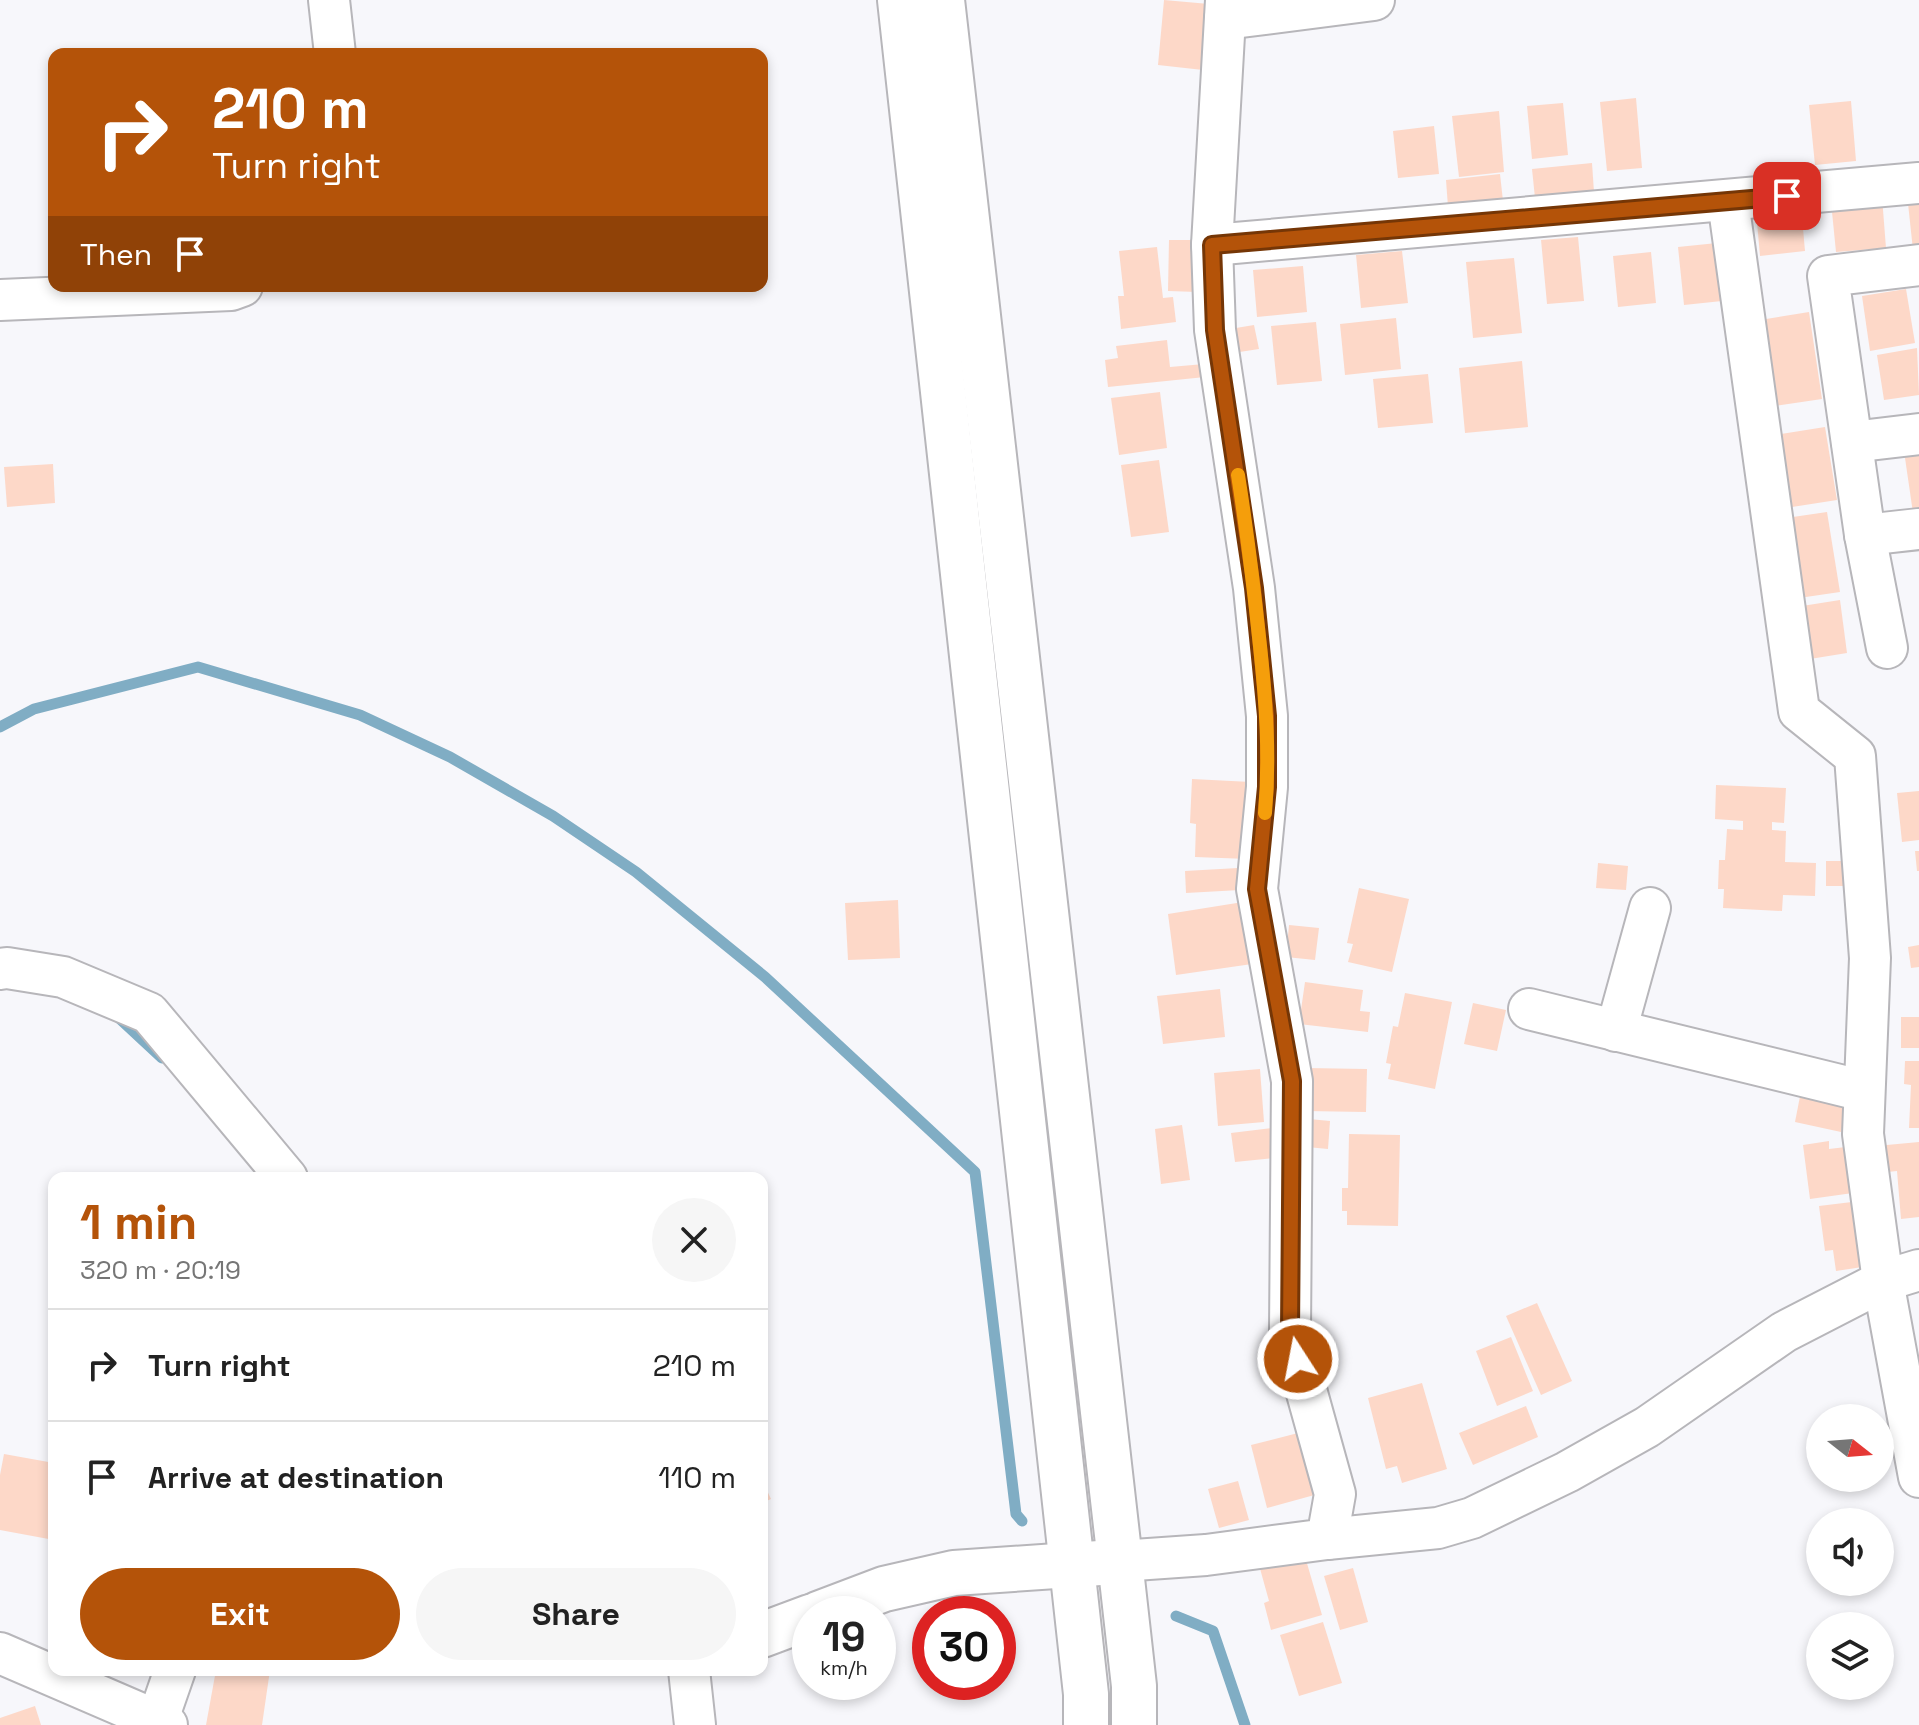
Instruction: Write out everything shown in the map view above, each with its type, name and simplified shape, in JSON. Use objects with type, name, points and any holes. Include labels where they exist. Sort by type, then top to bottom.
[{"type":"street","points":[[329,0],[334,48]]},
{"type":"street","points":[[900,0],[1086,1694],[1086,1725]]},
{"type":"street","points":[[942,0],[1134,1686],[1134,1725]]},
{"type":"street","points":[[1327,1539],[1335,1494],[1290,1332],[1292,1081],[1257,889],[1267,787],[1267,716],[1254,588],[1215,330],[1212,245],[1233,13],[1374,0]]},
{"type":"street","points":[[1212,245],[1919,183]]},
{"type":"street","points":[[1728,201],[1799,711],[1855,756],[1870,958],[1863,1134],[1901,1276],[1919,1477]]},
{"type":"street","points":[[1887,648],[1865,535],[1828,276],[1919,265]]},
{"type":"street","points":[[0,300],[185,292]]},
{"type":"street","points":[[1852,442],[1919,434]]},
{"type":"street","points":[[1865,535],[1919,529]]},
{"type":"street","points":[[1616,1031],[1650,908]]},
{"type":"street","points":[[0,969],[63,977],[149,1013],[282,1172]]},
{"type":"street","points":[[1529,1009],[1864,1091]]},
{"type":"street","points":[[866,1596],[919,1580],[995,1569],[1206,1555],[1438,1528],[1472,1518],[1567,1472],[1647,1427],[1784,1332],[1901,1276]]},
{"type":"street","points":[[768,1633],[792,1624]]},
{"type":"street","points":[[0,1653],[48,1673]]},
{"type":"street","points":[[54,1676],[162,1722],[174,1676]]},
{"type":"street","points":[[690,1676],[695,1725]]},
{"type":"building","points":[[1164,0],[1209,4],[1203,70],[1158,65]]},
{"type":"building","points":[[1636,98],[1642,168],[1607,171],[1600,102]]},
{"type":"building","points":[[1851,101],[1856,161],[1815,165],[1809,105]]},
{"type":"building","points":[[1563,103],[1568,155],[1532,159],[1527,106]]},
{"type":"building","points":[[1499,111],[1504,172],[1459,177],[1452,116]]},
{"type":"building","points":[[1434,126],[1439,174],[1398,178],[1393,131]]},
{"type":"building","points":[[1592,163],[1594,192],[1535,198],[1532,169]]},
{"type":"building","points":[[1500,174],[1503,201],[1448,207],[1446,180]]},
{"type":"building","points":[[1919,193],[1919,249],[1913,250],[1907,194]]},
{"type":"building","points":[[1882,197],[1886,248],[1836,252],[1831,202]]},
{"type":"building","points":[[1801,206],[1805,251],[1760,256],[1756,211]]},
{"type":"building","points":[[1578,237],[1584,301],[1547,304],[1541,240]]},
{"type":"building","points":[[1169,240],[1199,240],[1198,292],[1168,291]]},
{"type":"building","points":[[1717,243],[1722,301],[1684,305],[1678,247]]},
{"type":"building","points":[[1157,247],[1163,298],[1173,297],[1176,322],[1121,329],[1118,296],[1124,296],[1119,251]]},
{"type":"building","points":[[1402,251],[1408,303],[1361,308],[1356,255]]},
{"type":"building","points":[[1651,252],[1656,303],[1618,307],[1613,256]]},
{"type":"building","points":[[1514,258],[1522,333],[1473,338],[1466,262]]},
{"type":"building","points":[[1303,266],[1307,312],[1257,317],[1253,270]]},
{"type":"building","points":[[1906,289],[1915,343],[1870,351],[1862,296]]},
{"type":"building","points":[[1809,312],[1822,399],[1774,406],[1760,320]]},
{"type":"building","points":[[1396,318],[1401,369],[1345,375],[1340,324]]},
{"type":"building","points":[[1316,322],[1322,381],[1277,385],[1271,326]]},
{"type":"building","points":[[1254,325],[1259,349],[1233,353],[1230,329]]},
{"type":"building","points":[[1167,340],[1170,367],[1204,364],[1205,377],[1108,387],[1105,360],[1118,358],[1116,346]]},
{"type":"building","points":[[1917,348],[1919,395],[1884,400],[1877,355]]},
{"type":"building","points":[[1522,361],[1528,427],[1465,433],[1459,368]]},
{"type":"building","points":[[1428,374],[1433,423],[1378,428],[1373,379]]},
{"type":"building","points":[[1160,392],[1167,448],[1119,455],[1111,398]]},
{"type":"building","points":[[1825,427],[1837,500],[1792,507],[1781,434]]},
{"type":"building","points":[[1919,449],[1919,512],[1913,513],[1904,451]]},
{"type":"building","points":[[1159,460],[1169,532],[1131,537],[1121,465]]},
{"type":"building","points":[[53,464],[55,503],[7,507],[4,467]]},
{"type":"building","points":[[1827,512],[1840,592],[1799,598],[1786,518]]},
{"type":"building","points":[[1840,600],[1847,653],[1810,659],[1802,606]]},
{"type":"building","points":[[1192,779],[1251,782],[1248,859],[1195,857],[1196,824],[1190,823]]},
{"type":"building","points":[[1716,785],[1786,788],[1784,823],[1772,822],[1772,830],[1786,831],[1785,862],[1816,863],[1815,896],[1783,895],[1782,911],[1723,908],[1724,889],[1718,889],[1719,860],[1725,860],[1727,829],[1743,830],[1743,821],[1715,819]]},
{"type":"building","points":[[1919,791],[1919,840],[1902,842],[1897,793]]},
{"type":"building","points":[[1915,851],[1919,851],[1919,871],[1917,871]]},
{"type":"building","points":[[1826,861],[1849,861],[1849,886],[1826,886]]},
{"type":"building","points":[[1598,863],[1628,866],[1626,890],[1596,888]]},
{"type":"building","points":[[1238,868],[1240,890],[1186,893],[1185,871]]},
{"type":"building","points":[[1359,888],[1409,899],[1392,972],[1348,962],[1353,944],[1347,943]]},
{"type":"building","points":[[898,900],[900,958],[848,960],[845,903]]},
{"type":"building","points":[[1243,902],[1252,964],[1176,975],[1168,914]]},
{"type":"building","points":[[1289,925],[1319,928],[1315,960],[1286,957]]},
{"type":"building","points":[[1919,945],[1919,967],[1911,968],[1908,947]]},
{"type":"building","points":[[1305,982],[1363,990],[1360,1011],[1370,1012],[1368,1032],[1299,1024]]},
{"type":"building","points":[[1220,989],[1225,1037],[1163,1044],[1157,996]]},
{"type":"building","points":[[1405,993],[1452,1002],[1435,1089],[1388,1079],[1391,1064],[1386,1063],[1393,1026],[1398,1027]]},
{"type":"building","points":[[1473,1003],[1506,1010],[1497,1051],[1464,1044]]},
{"type":"building","points":[[1901,1017],[1919,1017],[1919,1048],[1901,1048]]},
{"type":"building","points":[[1905,1061],[1919,1061],[1919,1128],[1909,1128],[1911,1085],[1904,1084]]},
{"type":"building","points":[[1306,1068],[1367,1069],[1366,1112],[1305,1111]]},
{"type":"building","points":[[1260,1069],[1264,1122],[1218,1126],[1214,1073]]},
{"type":"building","points":[[1803,1081],[1850,1091],[1841,1132],[1795,1122]]},
{"type":"building","points":[[1309,1119],[1330,1121],[1328,1149],[1307,1147]]},
{"type":"building","points":[[1182,1125],[1190,1180],[1161,1184],[1155,1129]]},
{"type":"building","points":[[1272,1128],[1275,1158],[1235,1162],[1231,1133]]},
{"type":"building","points":[[1349,1134],[1400,1135],[1398,1226],[1347,1225],[1347,1211],[1342,1211],[1342,1188],[1348,1188]]},
{"type":"building","points":[[1829,1141],[1829,1149],[1854,1146],[1860,1192],[1810,1199],[1803,1145]]},
{"type":"building","points":[[1919,1142],[1919,1217],[1901,1219],[1897,1171],[1878,1173],[1876,1146]]},
{"type":"building","points":[[1860,1201],[1869,1266],[1836,1271],[1833,1250],[1825,1251],[1819,1206]]},
{"type":"building","points":[[1537,1303],[1572,1381],[1541,1395],[1506,1316]]},
{"type":"building","points":[[1511,1337],[1533,1391],[1497,1406],[1476,1351]]},
{"type":"building","points":[[1422,1383],[1447,1469],[1402,1483],[1397,1466],[1386,1469],[1368,1398]]},
{"type":"building","points":[[1526,1406],[1538,1437],[1473,1465],[1459,1433]]},
{"type":"building","points":[[1302,1432],[1318,1494],[1267,1508],[1251,1445]]},
{"type":"building","points":[[4,1454],[48,1462],[48,1539],[0,1530],[0,1475]]},
{"type":"building","points":[[1238,1481],[1249,1520],[1219,1528],[1208,1489]]},
{"type":"building","points":[[1304,1553],[1322,1615],[1271,1630],[1264,1603],[1269,1601],[1259,1565]]},
{"type":"building","points":[[1353,1568],[1368,1622],[1340,1630],[1324,1576]]},
{"type":"building","points":[[1323,1622],[1342,1683],[1299,1696],[1280,1635]]},
{"type":"building","points":[[215,1676],[269,1676],[262,1725],[206,1725]]},
{"type":"building","points":[[35,1706],[41,1725],[0,1725],[0,1718]]},
{"type":"waterway","points":[[0,727],[34,709],[198,667],[360,715],[450,757],[553,816],[636,872],[765,977],[975,1172],[1016,1514],[1022,1521]]},
{"type":"waterway","points":[[119,1018],[162,1058]]},
{"type":"waterway","points":[[1176,1616],[1213,1631],[1245,1725]]},
{"type":"slow traffic","points":[[1238,475],[1267,716],[1265,813]]},
{"type":"route","points":[[1298,1359],[1290,1332],[1292,1081],[1257,889],[1267,787],[1267,716],[1242,496],[1215,330],[1212,245],[1787,196]]}]
